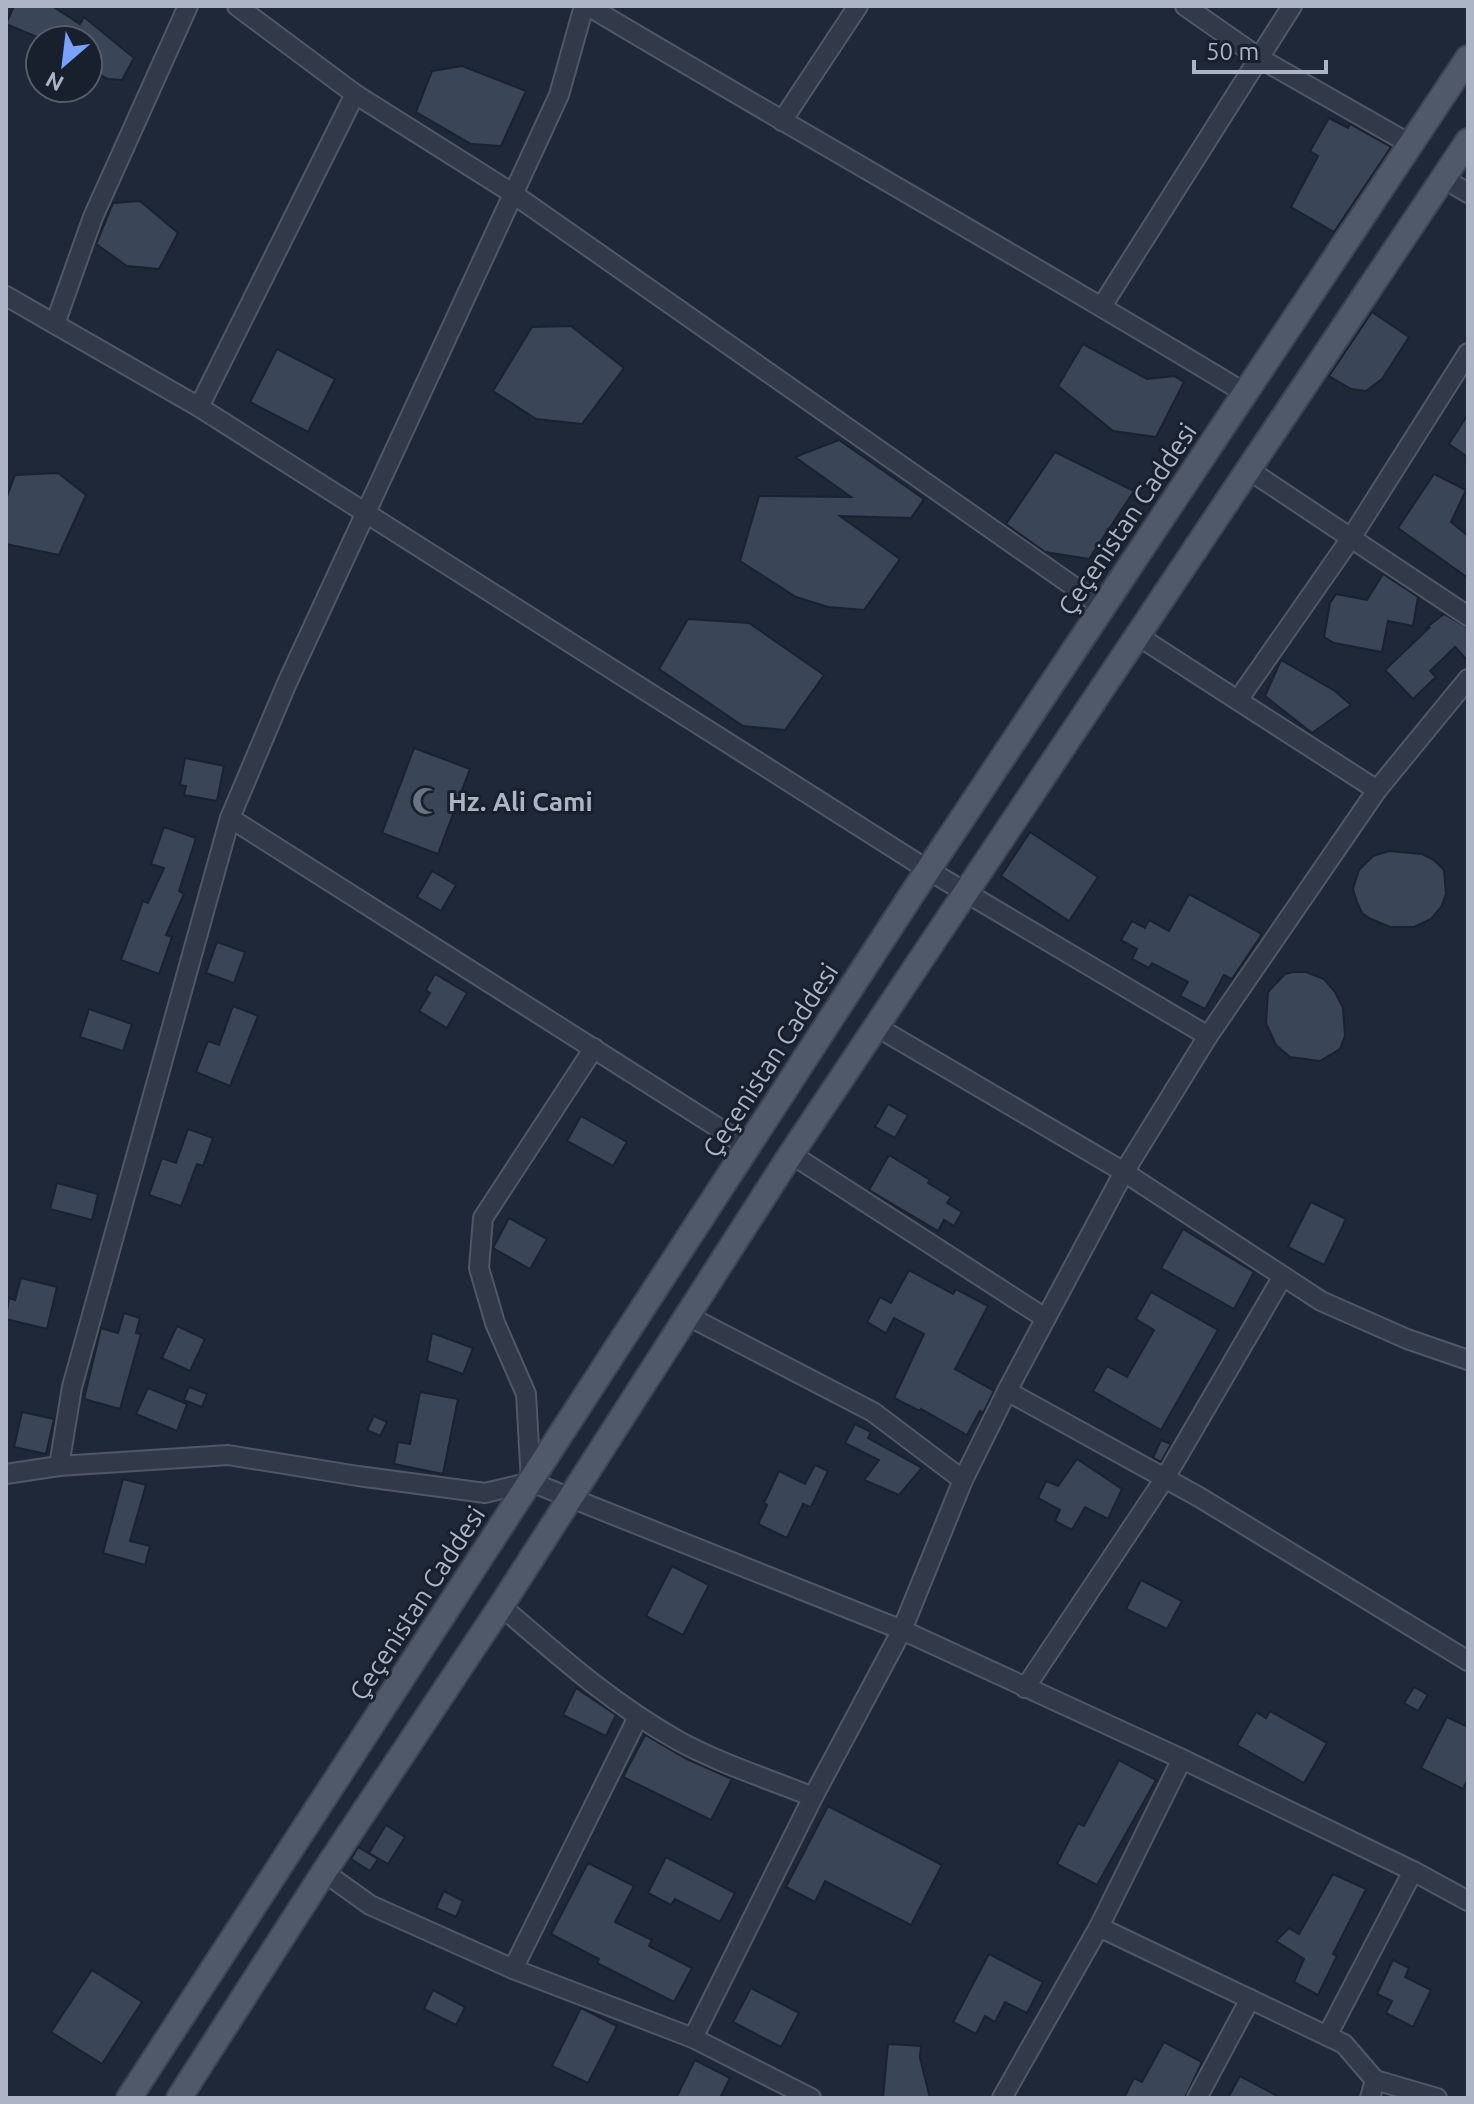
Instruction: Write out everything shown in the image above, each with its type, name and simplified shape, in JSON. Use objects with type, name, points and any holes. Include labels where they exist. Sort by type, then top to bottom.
[{"type":"main road","name":"Çeçenistan Caddesi","points":[[129,2098],[928,870],[1468,58]]},
{"type":"main road","points":[[179,2098],[324,1872],[501,1606],[791,1154],[1468,141]]},
{"type":"street","points":[[55,324],[93,217],[188,6]]},
{"type":"street","points":[[237,6],[355,94],[512,193],[1103,607]]},
{"type":"street","points":[[59,1466],[72,1387],[230,818],[287,683],[559,95],[586,6],[1102,306],[1245,393]]},
{"type":"street","points":[[782,121],[858,6]]},
{"type":"street","points":[[1185,6],[1261,59],[1410,144]]},
{"type":"street","points":[[1102,306],[1292,6]]},
{"type":"street","points":[[199,407],[355,94]]},
{"type":"street","points":[[1443,178],[1468,193]]},
{"type":"street","points":[[6,296],[199,407],[928,870],[1208,1036]]},
{"type":"street","points":[[1238,700],[1351,538],[1467,360]]},
{"type":"street","points":[[1249,470],[1468,616]]},
{"type":"street","points":[[1138,636],[1377,790]]},
{"type":"street","points":[[693,2038],[813,1797],[902,1630],[963,1480],[1007,1391],[1124,1172],[1208,1036],[1377,790],[1468,679]]},
{"type":"street","points":[[230,818],[747,1146]]},
{"type":"street","points":[[877,1027],[1124,1172],[1321,1301],[1407,1339],[1468,1360]]},
{"type":"street","points":[[531,1482],[526,1394],[495,1323],[479,1268],[483,1218],[594,1048]]},
{"type":"street","points":[[791,1154],[1045,1318]]},
{"type":"street","points":[[1025,1688],[1165,1478],[1283,1276]]},
{"type":"street","points":[[686,1315],[873,1412],[963,1480]]},
{"type":"street","points":[[1007,1391],[1165,1478],[1468,1661]]},
{"type":"street","points":[[6,1474],[59,1466],[228,1455],[485,1493],[531,1482],[902,1630],[1182,1759],[1413,1871],[1468,1901]]},
{"type":"street","points":[[501,1606],[604,1694],[638,1717],[681,1742],[813,1797]]},
{"type":"street","points":[[513,1969],[638,1717]]},
{"type":"street","points":[[1002,2098],[1099,1927],[1182,1759]]},
{"type":"street","points":[[1327,2036],[1413,1871]]},
{"type":"street","points":[[324,1872],[370,1905],[513,1969],[693,2038],[811,2098]]},
{"type":"street","points":[[1099,1927],[1344,2044],[1373,2089],[1437,2098]]},
{"type":"street","points":[[1197,2098],[1250,1999]]},
{"type":"building","points":[[14,6],[52,6],[80,24],[24,24],[24,32],[6,24]]},
{"type":"building","points":[[84,17],[93,24],[80,24]]},
{"type":"building","points":[[104,33],[134,58],[122,80],[104,77]]},
{"type":"building","points":[[462,66],[526,91],[501,146],[471,144],[416,112],[432,71]]},
{"type":"building","points":[[1329,118],[1348,128],[1350,124],[1391,147],[1334,232],[1291,207],[1318,156],[1310,151]]},
{"type":"building","points":[[140,201],[178,233],[159,269],[127,266],[96,244],[113,203]]},
{"type":"building","points":[[1372,312],[1409,337],[1382,379],[1366,391],[1351,389],[1329,376]]},
{"type":"building","points":[[571,326],[624,368],[582,424],[536,419],[493,391],[532,327]]},
{"type":"building","points":[[1083,344],[1147,379],[1174,376],[1184,382],[1156,437],[1113,431],[1058,386]]},
{"type":"building","points":[[277,349],[335,379],[308,432],[250,402]]},
{"type":"building","points":[[1468,414],[1468,457],[1449,444]]},
{"type":"building","points":[[839,440],[924,499],[911,518],[840,516],[900,559],[864,610],[828,607],[796,597],[740,561],[759,496],[851,497],[795,457]]},
{"type":"building","points":[[1055,452],[1134,491],[1089,559],[1045,552],[1006,524]]},
{"type":"building","points":[[58,473],[86,495],[59,555],[6,544],[6,499],[15,475]]},
{"type":"building","points":[[1434,474],[1466,490],[1451,522],[1468,536],[1468,578],[1398,528]]},
{"type":"building","points":[[1383,574],[1418,597],[1413,626],[1388,621],[1382,652],[1334,643],[1324,637],[1330,603],[1336,594],[1367,600]]},
{"type":"building","points":[[1444,614],[1468,628],[1468,661],[1455,647],[1430,671],[1436,677],[1413,699],[1385,670]]},
{"type":"building","points":[[688,619],[749,623],[824,675],[785,730],[743,726],[659,669]]},
{"type":"building","points":[[1281,660],[1335,691],[1351,705],[1312,733],[1265,696]]},
{"type":"building","name":"Hz. Ali Cami","points":[[414,748],[470,769],[438,854],[382,833]]},
{"type":"building","points":[[185,758],[224,766],[217,801],[184,795],[186,786],[180,785]]},
{"type":"building","points":[[164,827],[196,838],[179,891],[184,894],[166,935],[172,937],[159,974],[121,960],[143,901],[148,903],[164,868],[151,864]]},
{"type":"building","points":[[1030,832],[1098,877],[1069,921],[1001,876]]},
{"type":"building","points":[[1389,851],[1422,854],[1444,870],[1446,894],[1441,907],[1431,919],[1414,927],[1390,927],[1371,919],[1362,913],[1357,902],[1353,889],[1359,870],[1373,856]]},
{"type":"building","points":[[432,871],[456,885],[441,911],[417,897]]},
{"type":"building","points":[[1189,894],[1262,934],[1232,979],[1224,975],[1205,1009],[1180,996],[1188,982],[1152,963],[1149,968],[1132,959],[1137,949],[1121,940],[1132,921],[1145,928],[1149,920],[1169,931]]},
{"type":"building","points":[[217,942],[245,952],[234,983],[206,973]]},
{"type":"building","points":[[1306,972],[1324,979],[1343,1008],[1345,1036],[1340,1049],[1320,1061],[1290,1057],[1276,1045],[1266,1023],[1268,992],[1285,974]]},
{"type":"building","points":[[435,974],[467,993],[447,1028],[419,1011],[430,993],[426,990]]},
{"type":"building","points":[[233,1006],[258,1016],[230,1086],[196,1072],[208,1041],[219,1045]]},
{"type":"building","points":[[89,1009],[132,1024],[123,1051],[80,1037]]},
{"type":"building","points":[[888,1104],[908,1115],[895,1138],[875,1127]]},
{"type":"building","points":[[581,1116],[627,1142],[613,1166],[567,1141]]},
{"type":"building","points":[[188,1129],[213,1138],[203,1166],[197,1164],[181,1206],[149,1195],[162,1158],[176,1163]]},
{"type":"building","points":[[889,1155],[951,1197],[947,1203],[962,1212],[954,1226],[944,1220],[938,1231],[869,1190]]},
{"type":"building","points":[[57,1183],[98,1194],[92,1220],[50,1209]]},
{"type":"building","points":[[1311,1202],[1346,1219],[1324,1265],[1288,1247]]},
{"type":"building","points":[[509,1218],[547,1239],[530,1269],[493,1248]]},
{"type":"building","points":[[1183,1229],[1254,1272],[1234,1309],[1161,1268]]},
{"type":"building","points":[[909,1270],[953,1294],[956,1289],[988,1306],[955,1369],[994,1391],[967,1435],[894,1398],[924,1334],[894,1318],[886,1333],[867,1322],[880,1297],[891,1303]]},
{"type":"building","points":[[21,1278],[57,1287],[47,1329],[6,1319],[9,1298],[15,1300]]},
{"type":"building","points":[[1151,1292],[1218,1330],[1161,1430],[1093,1391],[1107,1366],[1127,1377],[1154,1330],[1136,1319]]},
{"type":"building","points":[[124,1313],[140,1318],[136,1333],[141,1334],[120,1409],[84,1399],[101,1328],[118,1333]]},
{"type":"building","points":[[177,1326],[205,1339],[190,1371],[162,1358]]},
{"type":"building","points":[[432,1333],[473,1348],[463,1374],[427,1361]]},
{"type":"building","points":[[189,1387],[207,1394],[202,1407],[184,1400]]},
{"type":"building","points":[[148,1388],[187,1404],[177,1431],[136,1414]]},
{"type":"building","points":[[420,1392],[458,1399],[443,1474],[394,1464],[398,1442],[410,1444]]},
{"type":"building","points":[[22,1412],[54,1419],[46,1454],[14,1447]]},
{"type":"building","points":[[374,1416],[387,1422],[380,1436],[367,1430]]},
{"type":"building","points":[[855,1424],[871,1432],[868,1438],[922,1468],[899,1495],[864,1480],[879,1460],[845,1443]]},
{"type":"building","points":[[1161,1440],[1171,1444],[1161,1462],[1153,1458]]},
{"type":"building","points":[[1077,1459],[1122,1489],[1108,1519],[1085,1507],[1072,1530],[1055,1521],[1060,1510],[1038,1498],[1046,1481],[1058,1486]]},
{"type":"building","points":[[815,1465],[828,1471],[811,1507],[803,1504],[787,1538],[758,1524],[779,1471],[805,1484]]},
{"type":"building","points":[[123,1479],[146,1485],[130,1541],[150,1546],[145,1565],[103,1553]]},
{"type":"building","points":[[672,1566],[709,1585],[683,1635],[646,1616]]},
{"type":"building","points":[[1141,1580],[1182,1601],[1167,1629],[1126,1609]]},
{"type":"building","points":[[1414,1687],[1428,1695],[1418,1711],[1404,1703]]},
{"type":"building","points":[[576,1688],[616,1715],[606,1736],[563,1715]]},
{"type":"building","points":[[1270,1711],[1327,1743],[1304,1783],[1237,1745],[1256,1712],[1266,1718]]},
{"type":"building","points":[[1447,1717],[1468,1727],[1468,1779],[1463,1789],[1421,1768]]},
{"type":"building","points":[[645,1735],[687,1759],[732,1779],[711,1820],[623,1777]]},
{"type":"building","points":[[1119,1760],[1156,1780],[1097,1885],[1057,1864],[1078,1823],[1084,1826]]},
{"type":"building","points":[[828,1806],[942,1865],[911,1925],[825,1881],[815,1902],[786,1887]]},
{"type":"building","points":[[386,1825],[405,1837],[388,1864],[369,1853]]},
{"type":"building","points":[[358,1847],[378,1859],[370,1871],[351,1859]]},
{"type":"building","points":[[666,1857],[735,1893],[720,1922],[675,1899],[671,1905],[648,1893]]},
{"type":"building","points":[[588,1863],[634,1886],[615,1922],[652,1940],[649,1946],[692,1968],[674,2002],[597,1963],[599,1959],[551,1934]]},
{"type":"building","points":[[1333,1874],[1366,1889],[1333,1954],[1337,1956],[1318,1995],[1294,1982],[1304,1959],[1276,1941],[1289,1928],[1299,1934]]},
{"type":"building","points":[[444,1891],[463,1901],[456,1917],[436,1908]]},
{"type":"building","points":[[989,1954],[1043,1982],[1027,2013],[1005,2002],[995,2022],[985,2016],[976,2034],[953,2022]]},
{"type":"building","points":[[1393,1960],[1409,1968],[1405,1977],[1431,1990],[1413,2027],[1386,2013],[1392,2001],[1377,1994]]},
{"type":"building","points":[[92,1970],[142,2002],[102,2064],[51,2032]]},
{"type":"building","points":[[751,1988],[799,2013],[781,2047],[733,2022]]},
{"type":"building","points":[[433,1990],[465,2007],[456,2025],[424,2009]]},
{"type":"building","points":[[581,2008],[617,2026],[588,2083],[552,2066]]},
{"type":"building","points":[[1164,2042],[1202,2062],[1185,2098],[1124,2098],[1134,2078],[1142,2082]]},
{"type":"building","points":[[888,2044],[921,2046],[920,2058],[930,2098],[883,2098]]},
{"type":"building","points":[[695,2060],[730,2078],[720,2098],[676,2098]]},
{"type":"building","points":[[1240,2076],[1281,2098],[1228,2098]]},
{"type":"place","name":"Hz. Ali Cami","points":[[426,801]]}]
